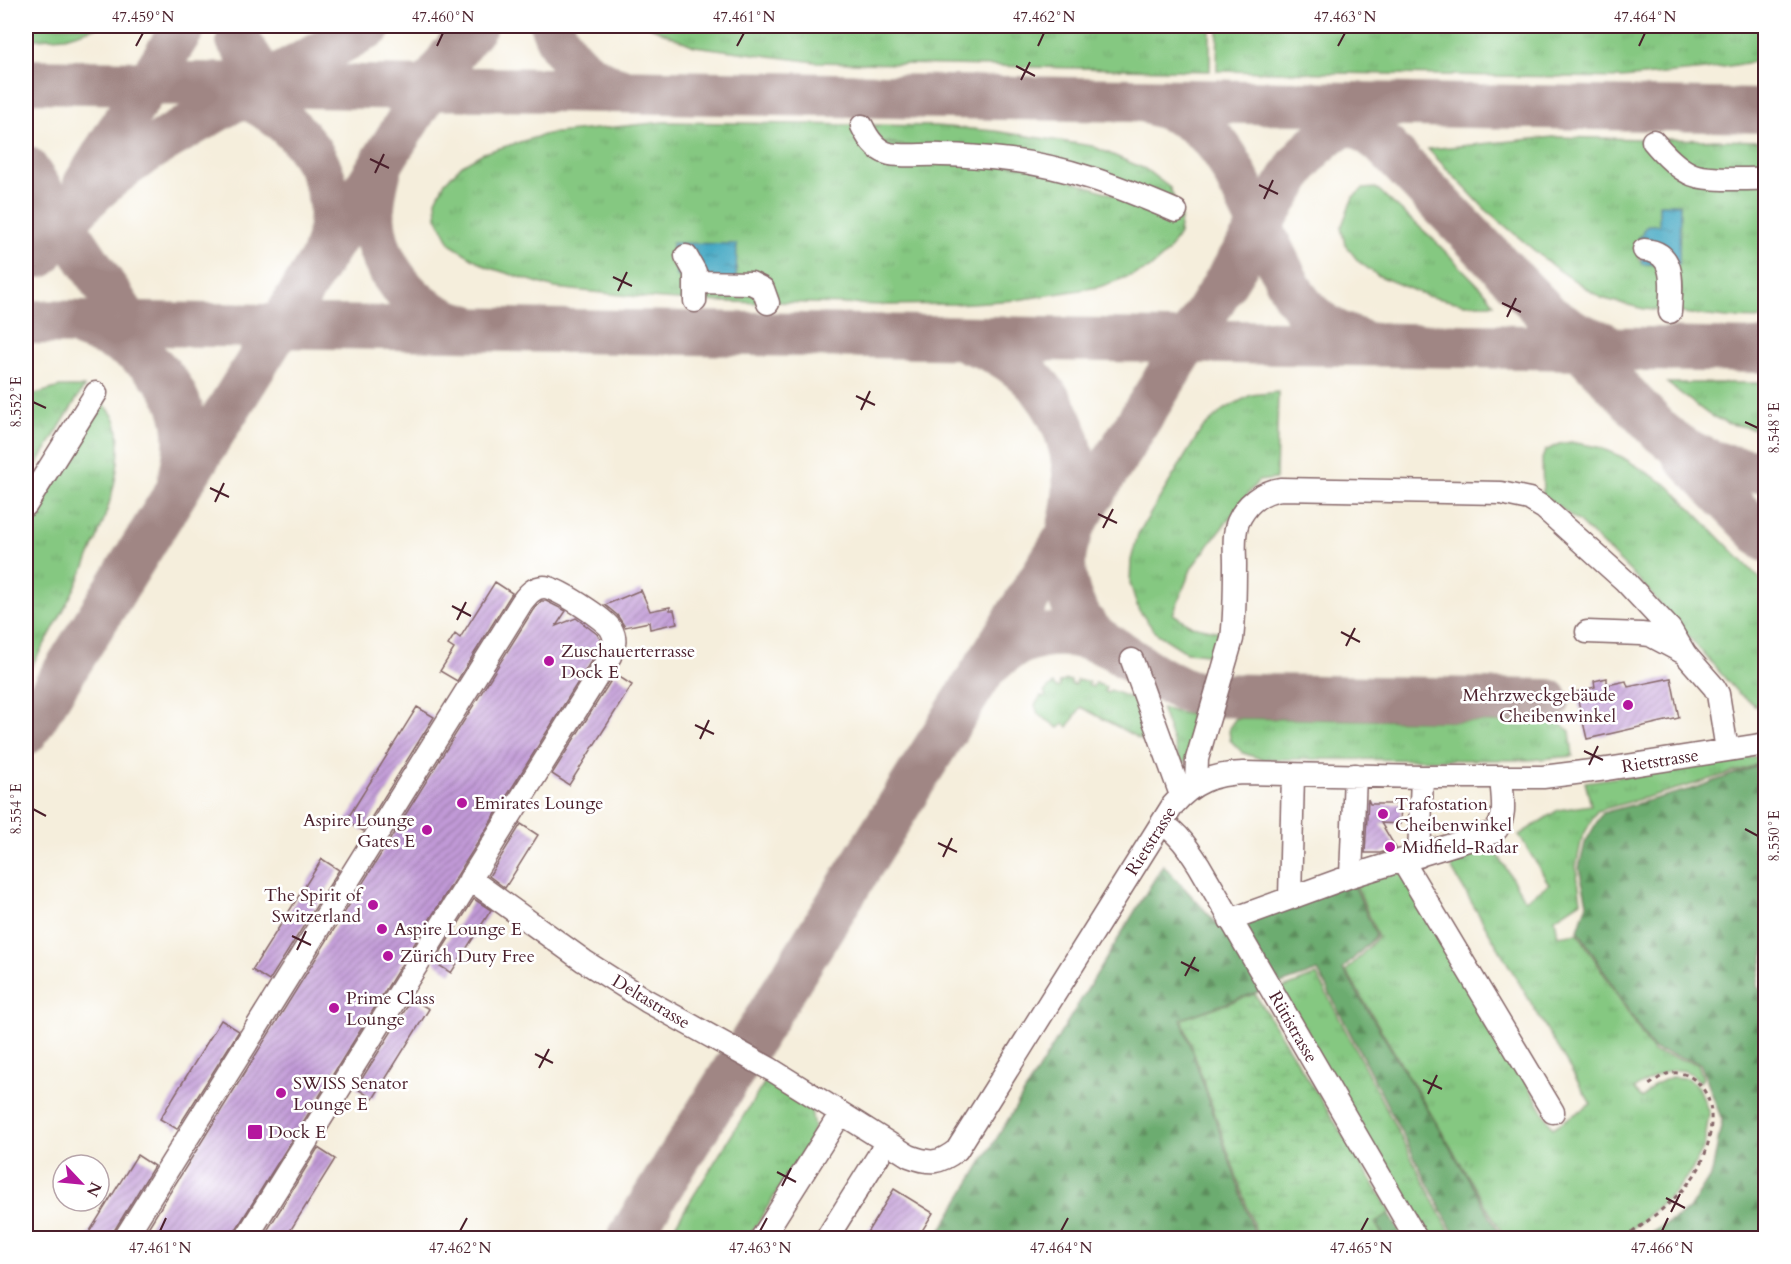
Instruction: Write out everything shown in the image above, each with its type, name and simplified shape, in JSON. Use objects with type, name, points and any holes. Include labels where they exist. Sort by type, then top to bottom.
[{"type":"lane","points":[[862,126],[874,146],[892,154],[1003,159],[1049,166],[1127,189],[1176,211]]},
{"type":"lane","points":[[1653,141],[1677,166],[1691,175],[1766,178]]},
{"type":"lane","points":[[1644,250],[1663,256],[1671,272],[1670,312]]},
{"type":"lane","points":[[686,256],[695,272],[695,292],[751,283],[763,289],[768,303]]},
{"type":"lane","points":[[26,506],[96,393]]},
{"type":"lane","points":[[1189,790],[1232,639],[1238,521],[1257,498],[1271,490],[1281,489],[1501,493],[1521,496],[1537,503],[1635,591],[1670,629],[1685,654],[1708,678],[1718,694],[1726,750]]},
{"type":"lane","points":[[125,1239],[522,602],[531,591],[537,588],[551,588],[603,620],[612,630],[615,642],[610,656],[246,1239]]},
{"type":"lane","points":[[1614,633],[1629,626],[1633,619],[1638,606],[1635,591]]},
{"type":"lane","points":[[1587,632],[1650,635],[1685,654]]},
{"type":"lane","points":[[1132,660],[1189,790]]},
{"type":"lane","name":"Rietstrasse","points":[[841,1113],[909,1156],[931,1162],[940,1161],[957,1150],[1173,804],[1206,779],[1230,774],[1543,777],[1766,744]]},
{"type":"lane","points":[[1290,898],[1293,775]]},
{"type":"lane","points":[[1351,876],[1355,776]]},
{"type":"lane","points":[[1422,777],[1411,858],[1553,1112]]},
{"type":"lane","points":[[1230,920],[1351,876],[1490,834],[1498,829],[1503,816],[1500,778]]},
{"type":"lane","name":"Rütistrasse","points":[[1162,823],[1182,840],[1199,865],[1416,1239]]},
{"type":"lane","name":"Deltastrasse","points":[[470,879],[584,961],[647,1001],[772,1070],[841,1113]]},
{"type":"lane","points":[[762,1239],[841,1113]]},
{"type":"lane","points":[[827,1239],[887,1142]]},
{"type":"path","points":[[1625,1239],[1663,1209],[1683,1188],[1699,1168],[1709,1137],[1711,1112],[1705,1092],[1694,1078],[1683,1074],[1667,1074],[1647,1086]]},
{"type":"green space","points":[[26,26],[101,26],[65,37],[26,40]]},
{"type":"green space","points":[[648,26],[1210,26],[1210,71],[815,62],[694,46]]},
{"type":"green space","points":[[1218,26],[1765,26],[1765,60],[1705,70],[1622,78],[1217,71]]},
{"type":"green space","points":[[664,122],[857,125],[861,138],[1037,169],[1181,217],[1179,234],[1167,253],[1149,269],[1099,287],[1017,300],[887,305],[772,302],[681,264],[691,301],[555,288],[487,267],[451,245],[437,217],[436,200],[445,182],[462,165],[483,153],[547,134]]},
{"type":"green space","points":[[869,125],[936,126],[995,131],[1092,146],[1145,169],[1170,188],[1175,201],[1105,177],[888,150]]},
{"type":"green space","points":[[1554,137],[1643,139],[1674,168],[1765,183],[1765,319],[1726,318],[1674,312],[1676,273],[1639,242],[1639,260],[1659,261],[1666,311],[1644,309],[1601,298],[1554,267],[1485,209],[1428,149]]},
{"type":"green space","points":[[1663,139],[1765,141],[1765,174],[1701,173]]},
{"type":"green space","points":[[1376,188],[1432,238],[1494,304],[1465,304],[1427,296],[1377,275],[1358,261],[1345,244],[1341,228],[1353,197],[1363,189]]},
{"type":"green space","points":[[747,287],[763,303],[699,301],[702,290]]},
{"type":"green space","points":[[1667,383],[1765,383],[1765,431],[1726,423],[1708,414]]},
{"type":"green space","points":[[60,387],[84,387],[26,482],[26,400],[32,395]]},
{"type":"green space","points":[[1278,392],[1276,479],[1258,481],[1192,567],[1173,614],[1192,626],[1221,632],[1217,655],[1186,652],[1156,633],[1138,609],[1130,583],[1131,560],[1138,534],[1201,430],[1223,410],[1251,395]]},
{"type":"green space","points":[[103,403],[116,422],[119,450],[115,482],[105,517],[75,587],[26,675],[26,527]]},
{"type":"green space","points":[[1571,442],[1598,447],[1622,457],[1669,486],[1765,584],[1765,713],[1737,692],[1640,581],[1580,523],[1543,495],[1542,459],[1545,451],[1559,444]]},
{"type":"green space","points":[[1067,680],[1076,685],[1077,680],[1089,682],[1088,685],[1093,687],[1095,683],[1106,687],[1104,691],[1108,693],[1110,690],[1136,700],[1151,745],[1081,707],[1068,727],[1064,724],[1059,728],[1038,714],[1035,705],[1041,696],[1044,698],[1046,695],[1044,692],[1053,684],[1056,688],[1060,687],[1059,683]]},
{"type":"green space","points":[[1161,708],[1194,716],[1199,722],[1182,767]]},
{"type":"green space","points":[[1236,718],[1559,723],[1570,731],[1573,756],[1529,760],[1261,759],[1243,753],[1230,740],[1229,728]]},
{"type":"green space","points":[[1765,755],[1765,759],[1753,766],[1597,811],[1582,838],[1576,867],[1581,901],[1555,918],[1558,936],[1578,933],[1653,1052],[1698,1064],[1703,1078],[1700,1082],[1684,1071],[1676,1070],[1659,1075],[1634,1089],[1642,1098],[1654,1085],[1671,1077],[1687,1078],[1699,1087],[1709,1114],[1704,1147],[1692,1170],[1675,1192],[1621,1238],[1505,1238],[1346,971],[1378,937],[1355,882],[1403,872],[1553,1128],[1591,1104],[1451,868],[1454,857],[1482,846],[1489,853],[1495,850],[1525,900],[1549,884],[1519,835],[1558,810],[1591,805],[1585,782]]},
{"type":"green space","points":[[1765,761],[1766,945],[1757,987],[1766,993],[1765,1238],[1643,1238],[1689,1210],[1712,1173],[1722,1120],[1700,1063],[1653,1049],[1578,930],[1587,903],[1579,868],[1585,843],[1602,813],[1695,788]]},
{"type":"green space","points":[[1163,865],[1224,931],[1353,882],[1376,936],[1343,969],[1502,1238],[1456,1238],[1318,971],[1181,1019],[1256,1238],[936,1238]]},
{"type":"green space","points":[[1317,975],[1453,1238],[1420,1238],[1276,991]]},
{"type":"green space","points":[[1255,994],[1391,1212],[1375,1223],[1384,1238],[1258,1238],[1182,1019]]},
{"type":"green space","points":[[766,1080],[811,1109],[814,1128],[810,1140],[748,1238],[667,1238]]},
{"type":"green space","points":[[1389,1214],[1404,1238],[1385,1238],[1376,1222]]},
{"type":"water","points":[[1659,204],[1680,204],[1679,265],[1642,264],[1642,244],[1639,243],[1639,236],[1642,236],[1643,230],[1648,225],[1659,225]]},
{"type":"water","points":[[672,243],[737,244],[736,284],[676,276],[676,260],[672,260]]},
{"type":"building","points":[[495,582],[512,593],[457,681],[440,671],[454,649],[448,645],[455,634],[460,638]]},
{"type":"building","points":[[641,590],[650,611],[670,607],[670,610],[674,610],[677,623],[650,629],[649,622],[625,627],[617,615],[605,605]]},
{"type":"building","name":"Dock E","points":[[541,601],[546,601],[566,611],[556,626],[576,618],[597,634],[601,640],[598,650],[235,1231],[233,1239],[141,1239],[533,610]]},
{"type":"building","points":[[615,674],[632,685],[569,785],[552,774]]},
{"type":"building","name":"Mehrzweckgebäude Cheibenwinkel","points":[[1607,678],[1607,685],[1626,681],[1628,687],[1671,678],[1679,718],[1587,739],[1576,692],[1595,687],[1594,681]]},
{"type":"building","points":[[417,707],[434,717],[363,831],[346,821]]},
{"type":"building","points":[[1368,799],[1370,804],[1401,804],[1400,824],[1381,823],[1396,848],[1380,853],[1365,853]]},
{"type":"building","points":[[521,824],[538,835],[505,888],[489,876]]},
{"type":"building","points":[[322,859],[339,870],[269,981],[252,970]]},
{"type":"building","points":[[474,899],[491,910],[451,973],[434,962]]},
{"type":"building","points":[[412,999],[429,1009],[373,1099],[356,1088]]},
{"type":"building","points":[[221,1020],[239,1031],[177,1129],[160,1119]]},
{"type":"building","points":[[318,1148],[335,1159],[285,1239],[262,1239]]},
{"type":"building","points":[[137,1155],[154,1166],[109,1239],[85,1239],[101,1213],[111,1213],[111,1197]]},
{"type":"building","points":[[894,1189],[933,1213],[917,1239],[863,1239]]},
{"type":"taxiway","points":[[85,184],[184,26]]},
{"type":"taxiway","points":[[40,256],[80,205],[123,168],[197,121],[370,26]]},
{"type":"taxiway","points":[[26,733],[419,103],[475,26]]},
{"type":"taxiway","points":[[552,26],[563,48],[579,67],[599,81],[623,90]]},
{"type":"taxiway","points":[[238,40],[281,105]]},
{"type":"taxiway","points":[[26,81],[1766,111]]},
{"type":"taxiway","points":[[226,90],[274,113],[294,131],[310,151],[322,174],[329,199],[330,225],[324,252]]},
{"type":"taxiway","points":[[1153,104],[1186,117],[1213,139],[1227,158],[1296,297],[1310,314],[1328,328],[1360,341]]},
{"type":"taxiway","points":[[629,1238],[1299,164],[1316,145],[1336,130],[1382,110]]},
{"type":"taxiway","points":[[1330,111],[1354,122],[1381,142],[1547,314],[1576,333],[1605,344]]},
{"type":"taxiway","points":[[26,168],[141,341]]},
{"type":"taxiway","points":[[379,173],[373,210],[375,230],[388,267],[399,284],[428,310],[446,320],[465,326]]},
{"type":"taxiway","points":[[26,322],[1766,351]]},
{"type":"taxiway","points":[[83,327],[133,350],[152,365],[168,383],[179,403],[185,426],[185,452],[179,481]]},
{"type":"taxiway","points":[[1569,336],[1672,441],[1697,456],[1723,466],[1766,471]]},
{"type":"taxiway","points":[[969,342],[997,354],[1022,370],[1042,390],[1057,413],[1068,439],[1074,467],[1074,496],[1069,526]]},
{"type":"taxiway","points":[[1684,456],[1766,540]]},
{"type":"taxiway","points":[[991,663],[1018,644],[1049,635],[1081,637],[1113,648],[1090,631],[1082,621],[1070,597],[1064,571],[1064,557],[1071,533]]},
{"type":"taxiway","points":[[1113,648],[1169,683],[1206,695],[1548,701]]},
{"type":"place","name":"Zuschauerterrasse Dock E","points":[[549,661]]},
{"type":"place","name":"Mehrzweckgebäude Cheibenwinkel","points":[[1628,705]]},
{"type":"place","name":"Emirates Lounge","points":[[462,803]]},
{"type":"place","name":"Trafostation Cheibenwinkel","points":[[1383,814]]},
{"type":"place","name":"Aspire Lounge Gates E","points":[[427,830]]},
{"type":"place","name":"Midfield-Radar","points":[[1390,847]]},
{"type":"place","name":"The Spirit of Switzerland","points":[[373,905]]},
{"type":"place","name":"Aspire Lounge E","points":[[382,929]]},
{"type":"place","name":"Zürich Duty Free","points":[[388,956]]},
{"type":"place","name":"Prime Class Lounge","points":[[334,1008]]},
{"type":"place","name":"SWISS Senator Lounge E","points":[[281,1093]]},
{"type":"place","name":"Dock E","points":[[255,1132]]}]
